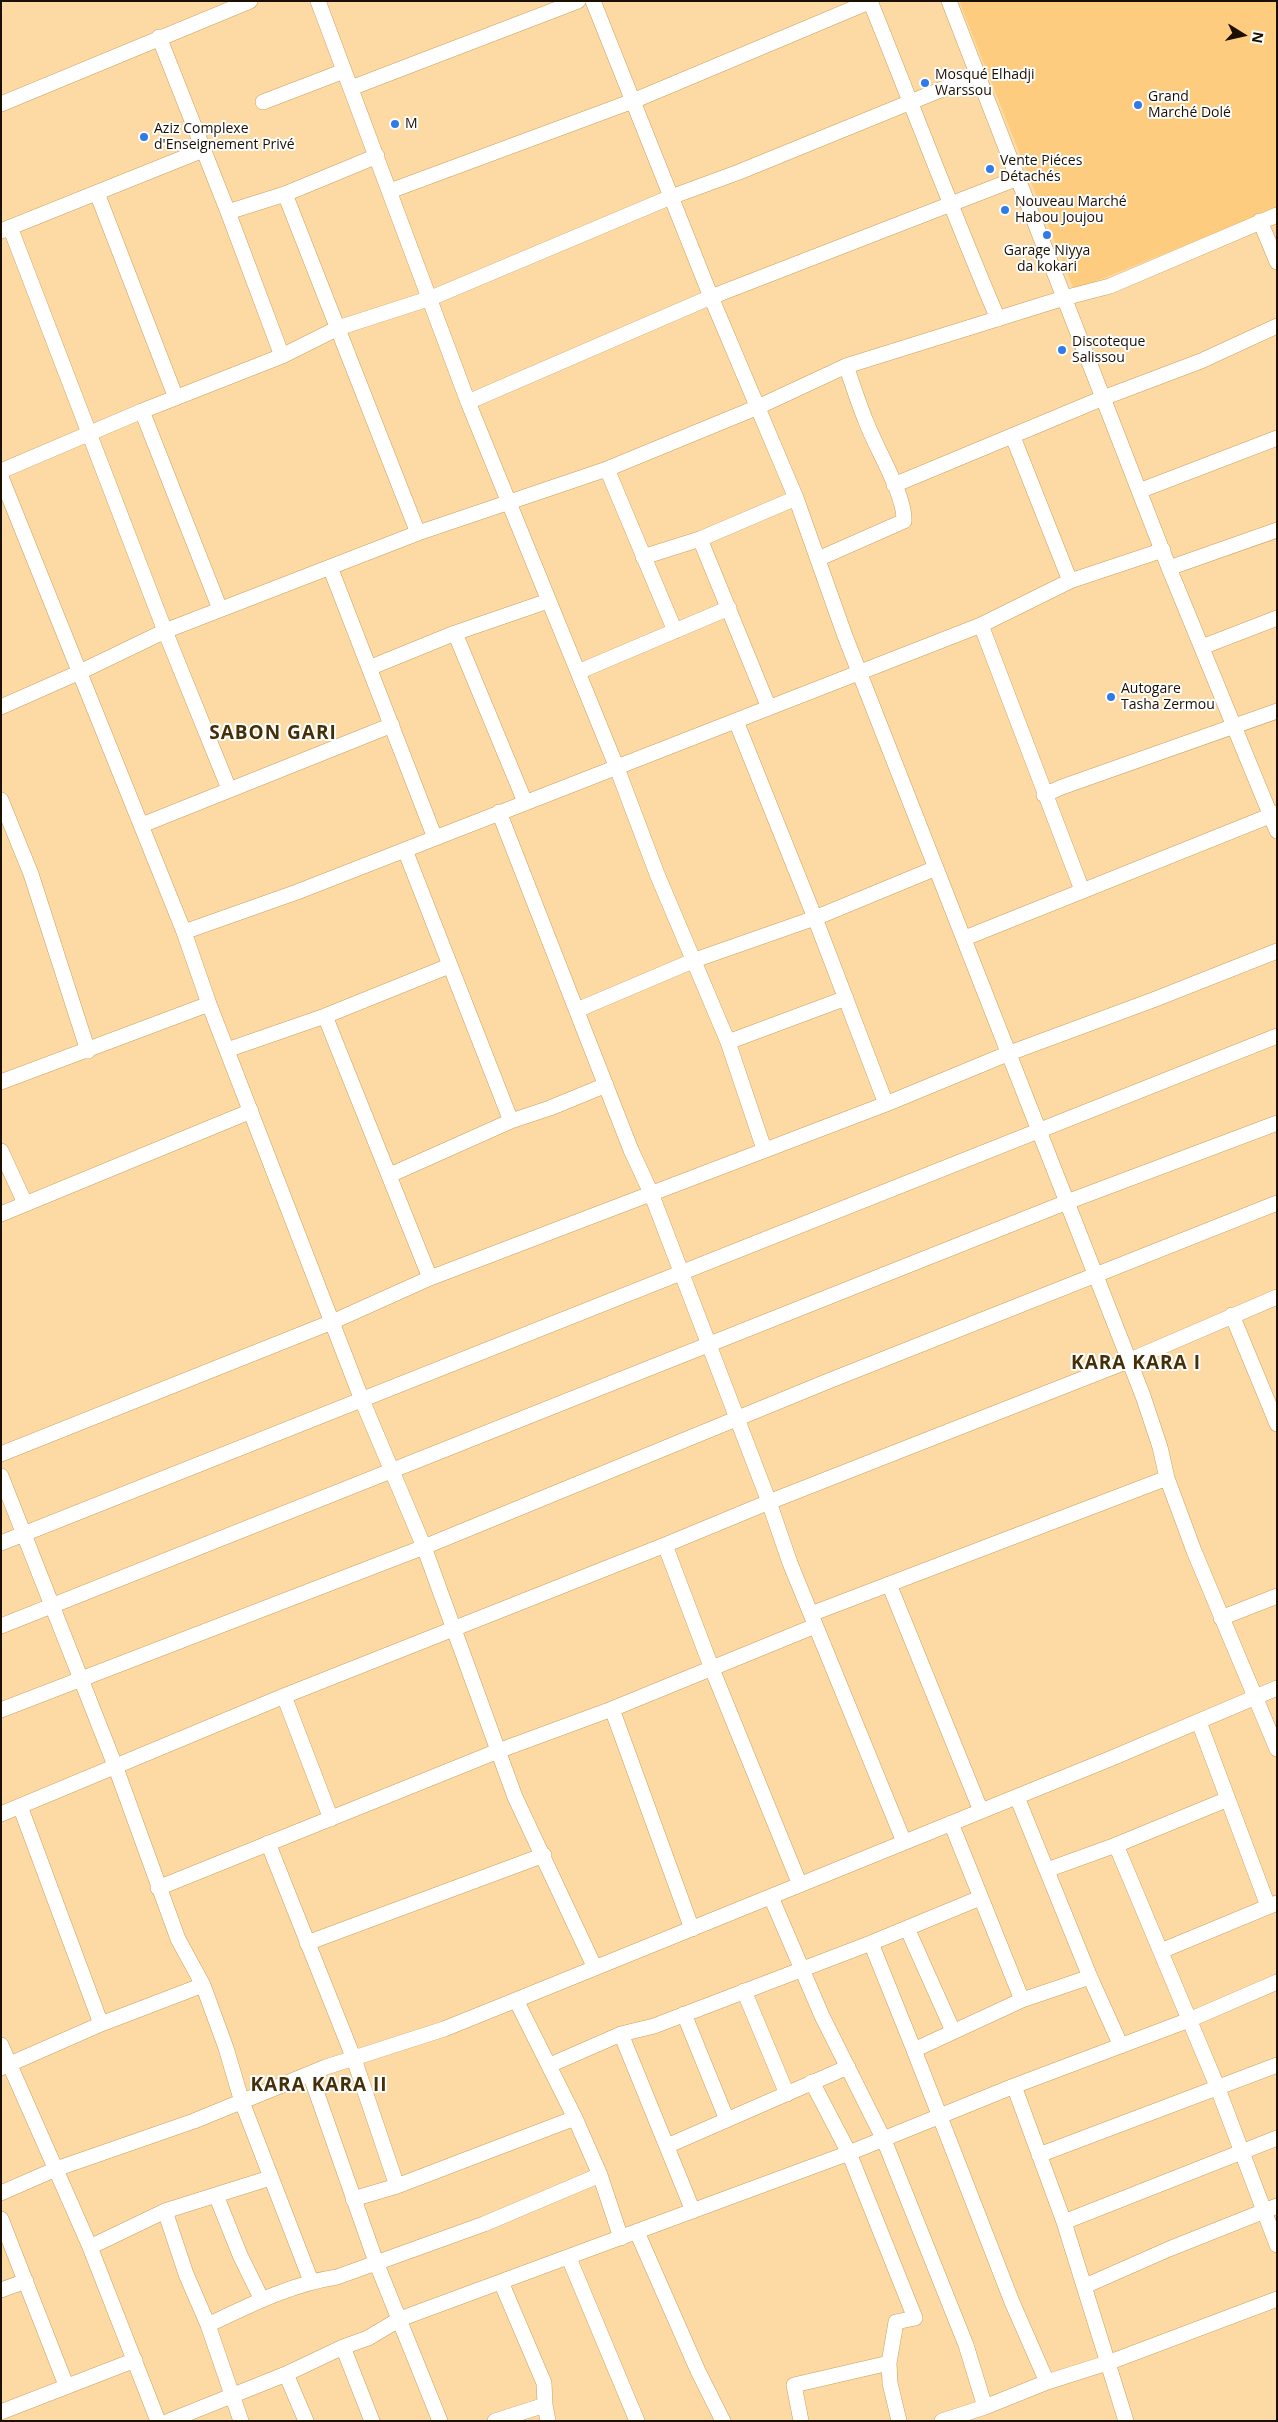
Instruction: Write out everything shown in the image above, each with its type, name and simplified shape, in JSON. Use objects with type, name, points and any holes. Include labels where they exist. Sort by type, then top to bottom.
[{"type":"street","points":[[1,104],[159,37],[250,1]]},
{"type":"street","points":[[318,1],[431,298],[468,402],[617,768],[657,874],[695,960],[728,1042],[764,1149]]},
{"type":"street","points":[[351,88],[578,1]]},
{"type":"street","points":[[594,1],[711,297],[796,498],[860,673],[965,938],[1007,1054],[1040,1131],[1096,1276],[1160,1447],[1167,1478],[1221,1618],[1277,1749]]},
{"type":"street","points":[[390,191],[633,101],[870,1],[911,101],[949,205],[998,319]]},
{"type":"street","points":[[949,1],[976,75],[1018,178],[1162,550],[1233,727],[1274,814],[1277,831]]},
{"type":"street","points":[[159,37],[282,356]]},
{"type":"street","points":[[263,102],[344,71]]},
{"type":"street","points":[[1,472],[142,411],[282,356],[338,328],[431,298],[671,197],[739,172],[976,75]]},
{"type":"street","points":[[203,150],[6,229],[229,789]]},
{"type":"street","points":[[228,212],[286,194],[377,156]]},
{"type":"street","points":[[468,402],[711,297],[1018,178]]},
{"type":"street","points":[[97,192],[176,398]]},
{"type":"street","points":[[286,194],[418,533]]},
{"type":"street","points":[[1,707],[165,631],[418,533],[608,470],[758,407],[846,366],[1064,298],[1110,286],[1277,215]]},
{"type":"street","points":[[1260,221],[1277,262]]},
{"type":"street","points":[[894,485],[1103,398],[1201,361],[1277,326]]},
{"type":"street","points":[[818,559],[904,521],[904,514],[894,485],[867,425],[846,366]]},
{"type":"street","points":[[142,411],[220,609]]},
{"type":"street","points":[[1013,437],[1070,581]]},
{"type":"street","points":[[1140,490],[1277,438]]},
{"type":"street","points":[[608,470],[675,632]]},
{"type":"street","points":[[1,477],[142,824],[184,932],[209,1004],[390,1472],[424,1548],[515,1796],[544,1855],[594,1968]]},
{"type":"street","points":[[643,557],[700,539],[796,498]]},
{"type":"street","points":[[1170,568],[1277,530]]},
{"type":"street","points":[[700,539],[769,708]]},
{"type":"street","points":[[184,932],[297,892],[981,626],[1070,581],[1162,550]]},
{"type":"street","points":[[330,567],[435,838]]},
{"type":"street","points":[[369,668],[455,633],[548,600]]},
{"type":"street","points":[[578,672],[729,608]]},
{"type":"street","points":[[1202,647],[1277,618]]},
{"type":"street","points":[[981,626],[1044,796],[1082,890]]},
{"type":"street","points":[[455,633],[525,802]]},
{"type":"street","points":[[1044,796],[1062,787],[1277,711]]},
{"type":"street","points":[[736,721],[815,918],[886,1104]]},
{"type":"street","points":[[142,824],[392,725]]},
{"type":"street","points":[[1,800],[7,830],[31,874],[88,1051]]},
{"type":"street","points":[[499,812],[606,1085],[651,1193],[679,1272],[769,1502],[790,1563],[904,1842]]},
{"type":"street","points":[[965,938],[1274,814]]},
{"type":"street","points":[[406,850],[449,966],[511,1121]]},
{"type":"street","points":[[577,1010],[695,960],[815,918],[936,868]]},
{"type":"street","points":[[1,1454],[332,1322],[430,1278],[886,1104],[1007,1054],[1277,951]]},
{"type":"street","points":[[228,1050],[325,1016],[449,966]]},
{"type":"street","points":[[728,1042],[846,998]]},
{"type":"street","points":[[1,1082],[88,1051],[209,1004]]},
{"type":"street","points":[[325,1016],[349,1081],[390,1175],[430,1278]]},
{"type":"street","points":[[1,1543],[1277,1036]]},
{"type":"street","points":[[390,1175],[511,1121],[550,1108],[606,1085]]},
{"type":"street","points":[[1,1214],[250,1111]]},
{"type":"street","points":[[1,1626],[1067,1202],[1277,1123]]},
{"type":"street","points":[[1,1151],[25,1203]]},
{"type":"street","points":[[1,1710],[80,1678],[424,1548],[737,1418],[1277,1203]]},
{"type":"street","points":[[1,1814],[453,1628],[665,1546],[769,1502],[1128,1361],[1277,1297]]},
{"type":"street","points":[[1232,1315],[1270,1390],[1277,1424]]},
{"type":"street","points":[[1,1476],[116,1768],[158,1888],[178,1938],[203,1985],[242,2102],[270,2178],[312,2281]]},
{"type":"street","points":[[158,1888],[498,1751],[612,1709],[712,1669],[889,1584],[1167,1478]]},
{"type":"street","points":[[665,1546],[712,1669],[800,1885]]},
{"type":"street","points":[[889,1584],[981,1811]]},
{"type":"street","points":[[1221,1618],[1277,1596]]},
{"type":"street","points":[[1,2194],[56,2169],[194,2121],[310,2074],[444,2029],[1017,1797],[1277,1688]]},
{"type":"street","points":[[284,1696],[331,1819]]},
{"type":"street","points":[[612,1709],[692,1929]]},
{"type":"street","points":[[1160,1952],[1272,1904],[1228,1799],[1199,1722]]},
{"type":"street","points":[[1017,1797],[1090,1977],[1121,2046]]},
{"type":"street","points":[[1047,1870],[1116,1845],[1228,1799]]},
{"type":"street","points":[[20,1806],[101,2024]]},
{"type":"street","points":[[951,1823],[1022,2000]]},
{"type":"street","points":[[268,1843],[354,2059],[397,2186]]},
{"type":"street","points":[[1116,1845],[1217,2086],[1242,2151],[1270,2209],[1277,2245]]},
{"type":"street","points":[[307,1943],[544,1855]]},
{"type":"street","points":[[771,1897],[822,2016],[884,2140],[966,2345],[985,2407]]},
{"type":"street","points":[[550,2065],[621,2034],[654,2026],[803,1968],[871,1944],[980,1898]]},
{"type":"street","points":[[908,1928],[953,2031]]},
{"type":"street","points":[[871,1944],[939,2118],[1047,2382]]},
{"type":"street","points":[[914,2050],[1022,2000],[1090,1977]]},
{"type":"street","points":[[169,2421],[286,2374],[343,2347],[368,2338],[400,2319],[849,2154],[1014,2086],[1189,2020],[1277,1982]]},
{"type":"street","points":[[5,2066],[101,2024],[203,1985]]},
{"type":"street","points":[[744,1991],[787,2094]]},
{"type":"street","points":[[516,2000],[575,2118],[600,2175],[621,2238]]},
{"type":"street","points":[[684,2014],[727,2120]]},
{"type":"street","points":[[621,2034],[693,2211]]},
{"type":"street","points":[[1,2045],[5,2066],[56,2169],[90,2247],[158,2421]]},
{"type":"street","points":[[1039,2155],[1217,2086],[1277,2065]]},
{"type":"street","points":[[667,2146],[848,2067]]},
{"type":"street","points":[[310,2074],[376,2262],[440,2421]]},
{"type":"street","points":[[812,2082],[849,2154],[915,2318],[896,2322],[889,2363],[890,2383],[899,2421]]},
{"type":"street","points":[[1014,2086],[1064,2222],[1110,2362],[1126,2421]]},
{"type":"street","points":[[353,2199],[397,2186],[575,2118]]},
{"type":"street","points":[[1064,2222],[1277,2138]]},
{"type":"street","points":[[208,2325],[262,2300],[312,2281],[337,2277],[484,2224],[600,2175]]},
{"type":"street","points":[[90,2247],[165,2210],[270,2178]]},
{"type":"street","points":[[216,2195],[240,2255],[262,2300]]},
{"type":"street","points":[[1085,2286],[1270,2209]]},
{"type":"street","points":[[165,2210],[186,2274],[208,2325],[241,2421]]},
{"type":"street","points":[[1,2219],[66,2386]]},
{"type":"street","points":[[638,2232],[683,2337],[723,2421]]},
{"type":"street","points":[[569,2258],[637,2421]]},
{"type":"street","points":[[1,2290],[26,2281]]},
{"type":"street","points":[[501,2282],[544,2382],[548,2421]]},
{"type":"street","points":[[942,2421],[985,2407],[1047,2382],[1110,2362],[1277,2298]]},
{"type":"street","points":[[343,2347],[372,2421]]},
{"type":"street","points":[[1,2412],[135,2360]]},
{"type":"street","points":[[801,2421],[794,2385],[889,2363]]},
{"type":"street","points":[[286,2374],[306,2421]]},
{"type":"street","points":[[495,2421],[545,2405]]},
{"type":"shaded area","name":"Grand Marché Dolé","points":[[959,1],[1277,1],[1277,208],[1074,290]]},
{"type":"place","name":"Mosqué Elhadji Warssou","points":[[925,83]]},
{"type":"place","name":"Grand Marché Dolé","points":[[1138,105]]},
{"type":"place","name":"M","points":[[395,124]]},
{"type":"place","name":"Aziz Complexe d'Enseignement Privé","points":[[144,137]]},
{"type":"place","name":"Vente Piéces Détachés","points":[[990,169]]},
{"type":"place","name":"Nouveau Marché Habou Joujou","points":[[1005,210]]},
{"type":"place","name":"Garage Niyya da kokari","points":[[1047,235]]},
{"type":"place","name":"Discoteque Salissou","points":[[1062,350]]},
{"type":"place","name":"Autogare Tasha Zermou","points":[[1111,697]]},
{"type":"district","name":"SABON GARI","points":[[273,734]]},
{"type":"district","name":"KARA KARA I","points":[[1136,1364]]},
{"type":"district","name":"KARA KARA II","points":[[319,2086]]}]
